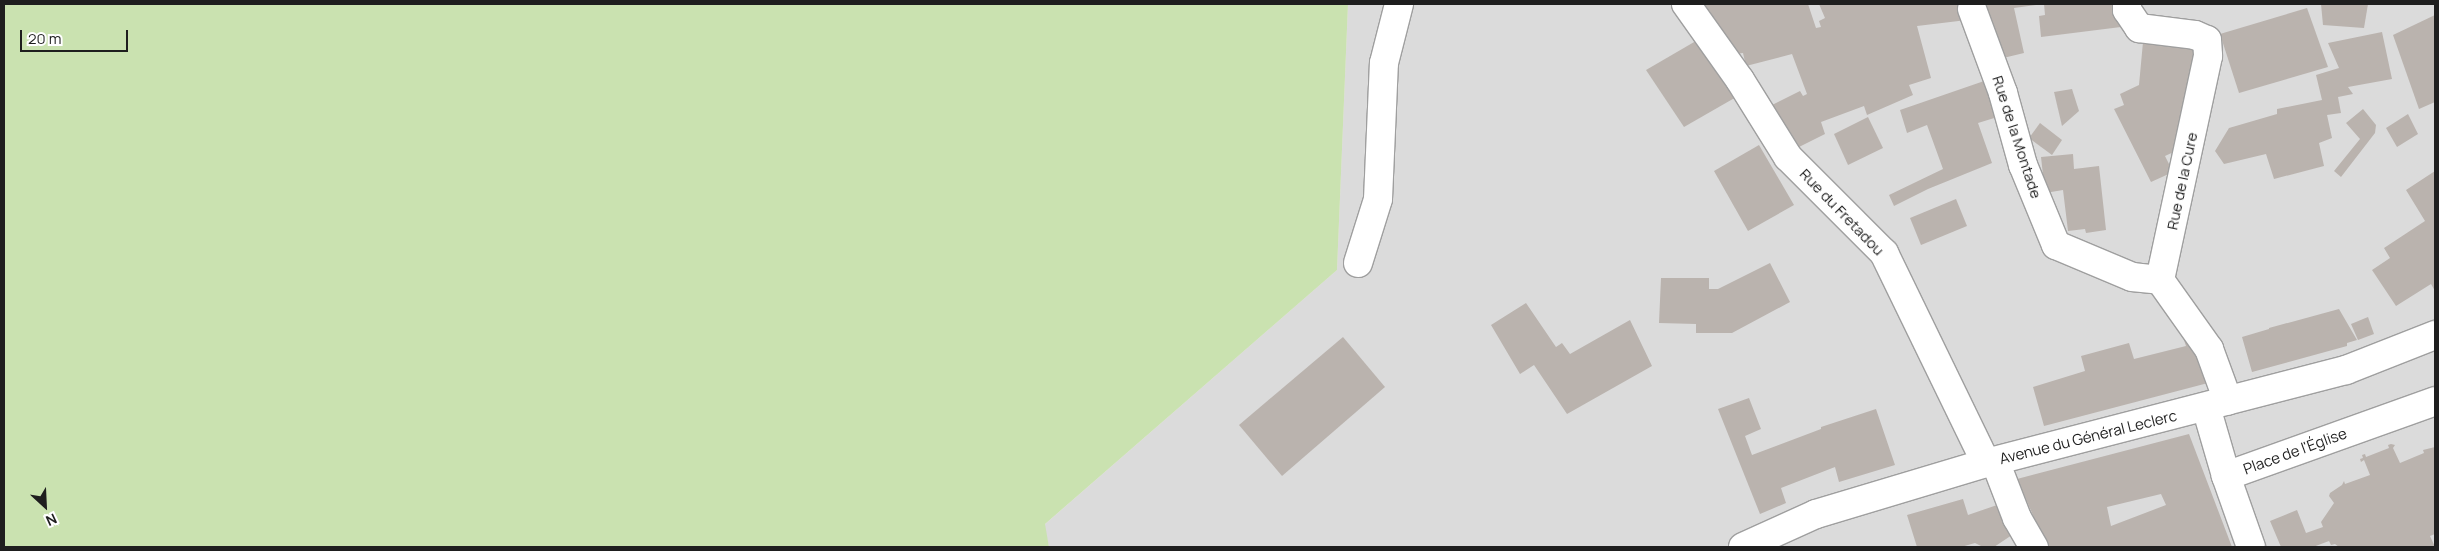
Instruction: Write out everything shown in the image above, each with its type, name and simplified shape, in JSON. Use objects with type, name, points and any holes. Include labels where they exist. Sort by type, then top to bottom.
[{"type":"street","points":[[1358,263],[1378,199],[1384,63],[1399,4]]},
{"type":"street","name":"Rue du Fretadou","points":[[1686,4],[1740,80],[1788,157],[1884,253],[1991,462],[2016,518],[2034,547]]},
{"type":"street","name":"Rue de la Cure","points":[[2127,4],[2127,10],[2139,28],[2195,34],[2207,40],[2208,56],[2160,280]]},
{"type":"street","name":"Rue de la Montade","points":[[1972,8],[2004,92],[2023,165],[2056,245],[2132,277],[2160,280]]},
{"type":"street","points":[[2160,280],[2209,349],[2226,476]]},
{"type":"street","name":"Avenue du Général Leclerc","points":[[1743,547],[1816,514],[1991,462],[2346,370],[2435,335]]},
{"type":"street","name":"Place de l'Église","points":[[2251,547],[2226,476],[2435,402]]},
{"type":"shaded area","points":[[1348,4],[2435,4],[2435,547],[1049,547],[1044,525],[1337,270]]},
{"type":"green space","points":[[4,4],[1348,4],[1337,270],[1045,524],[1049,547],[4,547]]},
{"type":"building","points":[[1701,4],[1808,4],[1816,28],[1821,27],[1819,21],[1825,18],[1819,4],[1965,4],[1967,20],[1917,26],[1931,78],[1909,85],[1913,95],[1867,115],[1864,106],[1821,122],[1825,134],[1795,149],[1768,107],[1800,91],[1803,96],[1807,94],[1792,54],[1746,66],[1743,53],[1734,54]]},
{"type":"building","points":[[1980,4],[2044,4],[2014,8],[2024,53],[1999,59]]},
{"type":"building","points":[[2044,4],[2119,4],[2121,27],[2041,37],[2039,16],[2045,15]]},
{"type":"building","points":[[2321,4],[2368,4],[2364,28],[2323,25]]},
{"type":"building","points":[[2307,8],[2328,67],[2239,93],[2220,34]]},
{"type":"building","points":[[2435,15],[2435,102],[2419,109],[2393,35]]},
{"type":"building","points":[[2382,32],[2392,79],[2348,87],[2353,94],[2338,97],[2341,113],[2327,115],[2332,138],[2319,143],[2324,166],[2274,179],[2266,154],[2224,164],[2215,151],[2229,128],[2277,114],[2277,109],[2322,100],[2316,75],[2339,68],[2328,43]]},
{"type":"building","points":[[1701,38],[1738,96],[1684,127],[1646,70]]},
{"type":"building","points":[[2143,42],[2196,47],[2178,150],[2165,156],[2173,172],[2151,182],[2114,109],[2124,105],[2120,94],[2139,85]]},
{"type":"building","points":[[1987,80],[2004,115],[1978,123],[1992,163],[1928,189],[1894,206],[1889,195],[1943,169],[1927,125],[1907,133],[1900,110]]},
{"type":"building","points":[[2072,89],[2079,111],[2062,126],[2054,92]]},
{"type":"building","points":[[2363,109],[2376,125],[2375,133],[2341,177],[2334,171],[2360,139],[2346,123]]},
{"type":"building","points":[[2408,114],[2418,134],[2397,147],[2386,128]]},
{"type":"building","points":[[1868,117],[1883,148],[1848,165],[1834,134]]},
{"type":"building","points":[[2040,123],[2062,140],[2052,155],[2029,138]]},
{"type":"building","points":[[1759,145],[1794,205],[1748,231],[1714,171]]},
{"type":"building","points":[[2073,154],[2074,169],[2099,166],[2106,230],[2086,233],[2085,229],[2068,231],[2063,190],[2045,193],[2041,157]]},
{"type":"building","points":[[2435,171],[2435,291],[2431,284],[2396,306],[2372,270],[2390,258],[2384,248],[2425,221],[2406,190]]},
{"type":"building","points":[[1956,199],[1967,226],[1921,245],[1910,218]]},
{"type":"building","points":[[1770,263],[1790,302],[1732,333],[1696,333],[1696,324],[1659,323],[1661,278],[1709,278],[1709,289],[1718,289]]},
{"type":"building","points":[[1526,303],[1556,347],[1562,343],[1570,354],[1630,320],[1652,366],[1567,414],[1534,365],[1520,374],[1491,325]]},
{"type":"building","points":[[2339,309],[2357,340],[2347,343],[2347,346],[2252,372],[2242,337]]},
{"type":"building","points":[[2368,317],[2374,334],[2358,340],[2351,324]]},
{"type":"building","points":[[1343,337],[1385,387],[1282,476],[1239,425]]},
{"type":"building","points":[[2191,339],[2208,383],[2044,426],[2033,387],[2085,371],[2081,356],[2129,343],[2134,359],[2186,346],[2184,340]]},
{"type":"building","points":[[1749,398],[1761,429],[1745,436],[1752,455],[1821,429],[1821,427],[1876,409],[1895,465],[1839,482],[1835,467],[1781,488],[1786,503],[1760,514],[1718,409]]},
{"type":"building","points":[[2189,434],[2232,547],[2047,547],[2017,479]],"holes":[[[2161,494],[2166,505],[2111,526],[2107,507]]]},
{"type":"building","points":[[2388,445],[2395,445],[2393,448],[2400,463],[2424,453],[2423,450],[2435,447],[2435,534],[2430,536],[2435,547],[2339,547],[2335,544],[2331,545],[2329,541],[2313,547],[2281,547],[2270,521],[2297,510],[2306,533],[2323,527],[2321,522],[2334,503],[2329,496],[2330,493],[2342,485],[2344,481],[2345,484],[2370,475],[2364,460],[2361,462],[2362,455],[2365,454],[2366,457],[2389,448]]},
{"type":"building","points":[[1963,499],[1968,515],[2000,504],[2012,535],[1994,547],[1983,547],[1975,543],[1961,547],[1917,547],[1907,515]]}]
